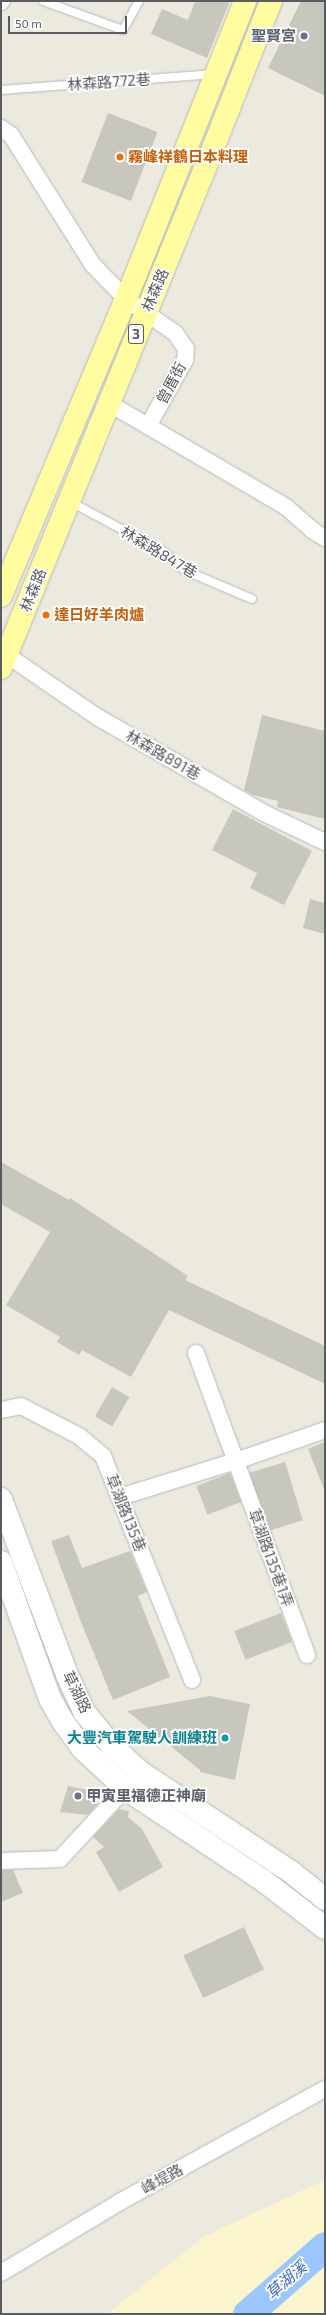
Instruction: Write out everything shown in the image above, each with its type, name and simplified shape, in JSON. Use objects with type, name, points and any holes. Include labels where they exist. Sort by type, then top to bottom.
[{"type":"main road","name":"林森路","points":[[1,596],[126,300],[245,1]]},
{"type":"main road","name":"林森路","points":[[3,658],[214,146],[271,1]]},
{"type":"street","name":"曾厝街","points":[[1,128],[11,135],[93,265],[126,300],[146,311],[175,333],[186,349],[185,360],[148,426]]},
{"type":"street","points":[[108,403],[286,507],[312,530],[325,538]]},
{"type":"street","name":"林森路891巷","points":[[3,658],[99,718],[268,815],[325,842]]},
{"type":"street","name":"草湖路135巷1弄","points":[[196,1353],[306,1655]]},
{"type":"street","name":"草湖路135巷","points":[[1,1410],[21,1406],[79,1436],[104,1456],[192,1680]]},
{"type":"street","points":[[120,1497],[236,1461],[325,1430]]},
{"type":"street","name":"草湖路","points":[[1,1499],[65,1670],[84,1712],[112,1746],[140,1772],[291,1872],[325,1899]]},
{"type":"street","name":"草湖路","points":[[1,1562],[50,1699],[64,1723],[83,1749],[126,1789],[264,1881],[325,1928]]},
{"type":"street","points":[[1,1861],[60,1859],[126,1789],[140,1772]]},
{"type":"street","name":"峰堤路","points":[[1,2273],[120,2202],[325,2089]]},
{"type":"lane","points":[[43,1],[123,30],[139,1]]},
{"type":"lane","name":"林森路772巷","points":[[1,90],[217,74]]},
{"type":"lane","name":"林森路847巷","points":[[68,501],[164,552],[184,570],[252,600]]},
{"type":"sand","points":[[325,2180],[325,2314],[107,2314],[203,2237]]},
{"type":"building","points":[[195,1],[230,1],[207,58],[151,34],[162,9],[188,20]]},
{"type":"building","name":"聖賢宮","points":[[301,1],[320,1],[325,3],[325,96],[268,68]]},
{"type":"building","name":"霧峰祥鶴日本料理","points":[[108,113],[157,132],[131,201],[81,182]]},
{"type":"building","points":[[262,715],[325,731],[325,819],[277,807],[278,801],[253,795],[244,790]]},
{"type":"building","points":[[233,809],[312,851],[284,905],[250,888],[257,873],[212,850]]},
{"type":"building","points":[[310,899],[325,903],[325,934],[303,928]]},
{"type":"building","points":[[1,1162],[69,1200],[70,1198],[188,1276],[185,1280],[325,1346],[325,1384],[169,1310],[131,1377],[82,1350],[79,1355],[57,1342],[60,1337],[6,1305],[50,1232],[1,1204]]},
{"type":"building","points":[[112,1387],[129,1397],[112,1426],[95,1416]]},
{"type":"building","points":[[325,1442],[325,1489],[324,1489],[308,1449]]},
{"type":"building","points":[[285,1462],[303,1520],[267,1531],[250,1473]]},
{"type":"building","points":[[230,1473],[241,1502],[208,1515],[196,1486]]},
{"type":"building","points":[[69,1535],[82,1568],[130,1551],[147,1592],[138,1596],[170,1677],[113,1700],[81,1622],[51,1541]]},
{"type":"building","points":[[281,1613],[292,1642],[245,1660],[234,1631]]},
{"type":"building","points":[[210,1696],[250,1704],[235,1780],[200,1772],[200,1770],[127,1711]]},
{"type":"building","name":"甲寅里福德正神廟","points":[[68,1786],[93,1791],[90,1802],[98,1804],[88,1815],[60,1812]]},
{"type":"building","points":[[119,1809],[129,1811],[128,1817],[142,1829],[163,1867],[119,1892],[96,1852],[104,1847],[93,1837]]},
{"type":"building","points":[[1,1870],[13,1870],[23,1893],[1,1902]]},
{"type":"building","points":[[244,1927],[264,1970],[203,1998],[183,1955]]},
{"type":"waterway","name":"草湖溪","points":[[247,2314],[325,2246]]},
{"type":"place","name":"聖賢宮","points":[[304,36]]},
{"type":"place","name":"霧峰祥鶴日本料理","points":[[120,157]]},
{"type":"place","name":"達日好羊肉爐","points":[[46,615]]},
{"type":"place","name":"大豐汽車駕駛人訓練班","points":[[225,1738]]},
{"type":"place","name":"甲寅里福德正神廟","points":[[78,1796]]}]
